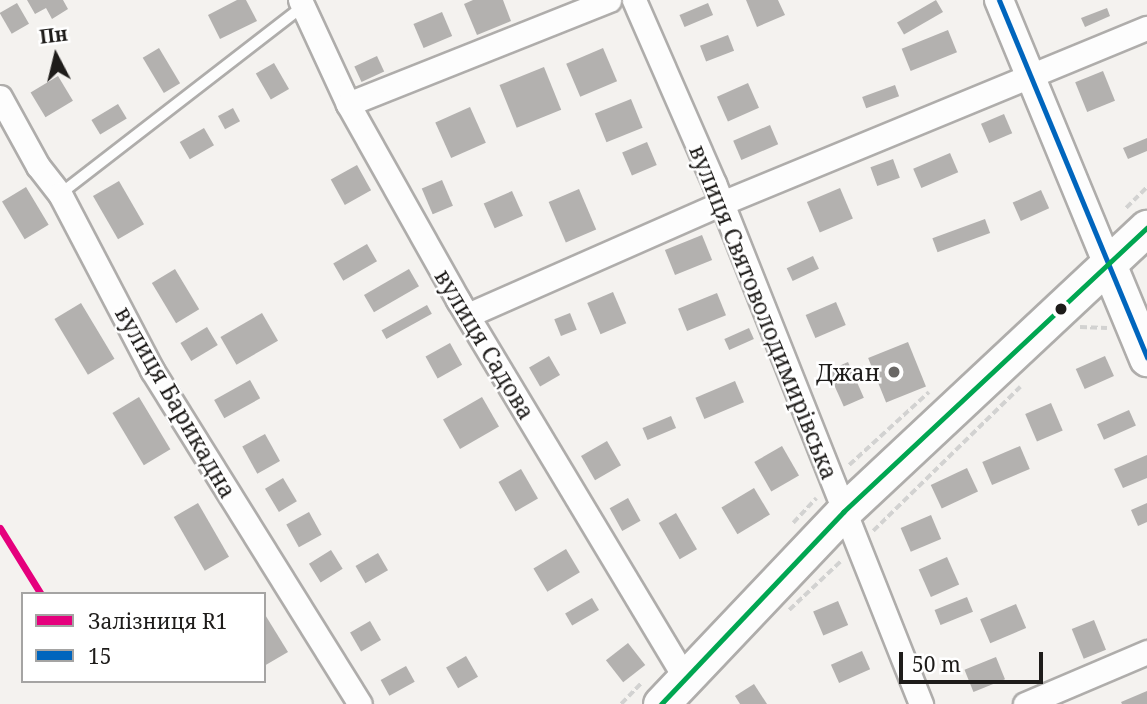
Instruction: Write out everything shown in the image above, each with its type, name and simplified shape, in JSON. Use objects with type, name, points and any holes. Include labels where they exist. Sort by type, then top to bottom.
[{"type":"main road","points":[[661,704],[843,512],[1147,228]]},
{"type":"main road","points":[[1108,264],[1147,358]]},
{"type":"street","points":[[348,104],[609,0]]},
{"type":"street","name":"вулиця Святоволодимирівська","points":[[634,0],[722,203],[921,704]]},
{"type":"street","points":[[999,0],[1108,264]]},
{"type":"street","name":"вулиця Садова","points":[[302,3],[348,104],[468,315],[686,679]]},
{"type":"street","points":[[468,315],[722,203],[1147,28]]},
{"type":"street","name":"вулиця Барикадна","points":[[0,97],[38,166],[60,194],[152,370],[360,704]]},
{"type":"street","points":[[1026,704],[1147,652]]},
{"type":"lane","points":[[60,194],[302,3]]},
{"type":"path","points":[[1071,336],[1081,327],[1110,328]]},
{"type":"path","points":[[788,611],[1022,384]]},
{"type":"building","points":[[27,0],[63,0],[68,9],[52,19],[46,8],[35,14]]},
{"type":"building","points":[[237,0],[246,0],[257,21],[220,39],[208,15]]},
{"type":"building","points":[[473,0],[503,0],[511,21],[477,35],[464,4]]},
{"type":"building","points":[[746,0],[778,0],[785,15],[757,27]]},
{"type":"building","points":[[936,0],[943,12],[904,35],[897,22]]},
{"type":"building","points":[[17,3],[29,24],[12,34],[0,13]]},
{"type":"building","points":[[708,3],[713,15],[685,27],[679,15]]},
{"type":"building","points":[[1107,8],[1110,16],[1085,27],[1081,18]]},
{"type":"building","points":[[442,12],[452,36],[424,48],[413,24]]},
{"type":"building","points":[[948,30],[957,52],[911,71],[902,49]]},
{"type":"building","points":[[728,35],[734,51],[706,62],[700,46]]},
{"type":"building","points":[[159,48],[180,83],[164,93],[143,58]]},
{"type":"building","points":[[603,48],[617,81],[580,97],[566,64]]},
{"type":"building","points":[[377,56],[384,71],[362,82],[354,67]]},
{"type":"building","points":[[274,63],[289,89],[271,99],[256,74]]},
{"type":"building","points":[[544,67],[561,110],[517,128],[499,85]]},
{"type":"building","points":[[1103,71],[1115,101],[1087,112],[1075,82]]},
{"type":"building","points":[[58,76],[73,101],[46,117],[31,92]]},
{"type":"building","points":[[748,83],[759,108],[728,121],[717,97]]},
{"type":"building","points":[[895,85],[899,96],[866,108],[862,97]]},
{"type":"building","points":[[631,99],[643,128],[606,142],[595,114]]},
{"type":"building","points":[[118,104],[127,119],[100,135],[91,120]]},
{"type":"building","points":[[470,107],[486,143],[451,158],[435,122]]},
{"type":"building","points":[[233,108],[240,121],[225,129],[218,116]]},
{"type":"building","points":[[1004,114],[1012,133],[989,143],[981,124]]},
{"type":"building","points":[[770,125],[778,144],[741,160],[733,141]]},
{"type":"building","points":[[204,128],[214,145],[190,159],[180,142]]},
{"type":"building","points":[[1147,138],[1147,151],[1128,159],[1123,148]]},
{"type":"building","points":[[647,142],[657,165],[632,176],[622,153]]},
{"type":"building","points":[[950,153],[958,172],[921,188],[913,169]]},
{"type":"building","points":[[893,159],[900,178],[877,186],[870,167]]},
{"type":"building","points":[[357,165],[371,190],[345,205],[331,180]]},
{"type":"building","points":[[442,180],[453,206],[433,214],[422,189]]},
{"type":"building","points":[[119,181],[144,224],[118,239],[93,196]]},
{"type":"building","points":[[26,187],[49,225],[25,239],[2,201]]},
{"type":"building","points":[[840,188],[853,218],[820,232],[807,202]]},
{"type":"building","points":[[579,189],[596,230],[566,242],[549,202]]},
{"type":"building","points":[[1041,190],[1049,208],[1021,221],[1013,203]]},
{"type":"building","points":[[512,191],[523,216],[495,228],[484,204]]},
{"type":"building","points":[[985,219],[990,233],[938,252],[932,238]]},
{"type":"building","points":[[702,235],[712,260],[675,275],[665,250]]},
{"type":"building","points":[[367,244],[377,261],[343,281],[333,264]]},
{"type":"building","points":[[813,256],[819,269],[793,281],[787,268]]},
{"type":"building","points":[[175,269],[199,309],[176,323],[152,283]]},
{"type":"building","points":[[409,269],[419,286],[374,312],[364,295]]},
{"type":"building","points":[[613,292],[626,323],[601,334],[587,303]]},
{"type":"building","points":[[717,293],[726,315],[687,331],[678,309]]},
{"type":"building","points":[[836,302],[846,325],[815,338],[806,315]]},
{"type":"building","points":[[81,303],[114,359],[88,375],[54,319]]},
{"type":"building","points":[[427,305],[432,314],[386,339],[382,330]]},
{"type":"building","points":[[262,313],[278,341],[236,365],[220,337]]},
{"type":"building","points":[[570,313],[577,330],[561,336],[554,319]]},
{"type":"building","points":[[207,327],[218,345],[191,361],[180,343]]},
{"type":"building","points":[[749,328],[754,339],[729,350],[724,339]]},
{"type":"building","points":[[908,342],[926,387],[886,403],[868,358]]},
{"type":"building","points":[[450,343],[462,365],[438,378],[426,357]]},
{"type":"building","points":[[549,356],[560,375],[540,387],[529,368]]},
{"type":"building","points":[[1105,356],[1114,376],[1085,389],[1076,369]]},
{"type":"building","points":[[848,362],[864,398],[844,407],[828,371]]},
{"type":"building","points":[[250,380],[260,398],[224,418],[214,400]]},
{"type":"building","points":[[735,381],[744,402],[704,419],[695,398]]},
{"type":"building","points":[[139,397],[170,449],[144,465],[112,413]]},
{"type":"building","points":[[482,397],[499,426],[460,449],[443,419]]},
{"type":"building","points":[[1051,403],[1063,431],[1037,442],[1025,414]]},
{"type":"building","points":[[1129,410],[1136,426],[1104,440],[1097,424]]},
{"type":"building","points":[[671,416],[676,428],[648,440],[642,428]]},
{"type":"building","points":[[265,434],[280,461],[257,474],[242,447]]},
{"type":"building","points":[[607,441],[621,465],[595,480],[581,456]]},
{"type":"building","points":[[782,446],[799,475],[771,491],[754,462]]},
{"type":"building","points":[[1020,446],[1030,469],[992,485],[982,462]]},
{"type":"building","points":[[1147,455],[1147,478],[1123,488],[1114,469]]},
{"type":"building","points":[[967,468],[978,492],[942,508],[931,485]]},
{"type":"building","points":[[521,469],[538,498],[515,511],[498,482]]},
{"type":"building","points":[[283,478],[297,501],[279,512],[265,489]]},
{"type":"building","points":[[754,488],[770,515],[737,534],[721,508]]},
{"type":"building","points":[[628,498],[641,521],[622,531],[610,508]]},
{"type":"building","points":[[198,503],[229,557],[205,571],[174,517]]},
{"type":"building","points":[[1147,503],[1147,522],[1138,526],[1131,510]]},
{"type":"building","points":[[309,512],[322,535],[299,547],[286,525]]},
{"type":"building","points":[[676,513],[697,549],[680,559],[659,523]]},
{"type":"building","points":[[931,515],[941,539],[911,552],[901,528]]},
{"type":"building","points":[[566,549],[580,572],[547,592],[533,569]]},
{"type":"building","points":[[331,550],[343,569],[321,582],[309,564]]},
{"type":"building","points":[[378,553],[388,570],[365,583],[355,566]]},
{"type":"building","points":[[947,557],[959,584],[931,597],[919,570]]},
{"type":"building","points":[[967,597],[973,612],[941,625],[935,610]]},
{"type":"building","points":[[592,598],[599,610],[572,626],[565,614]]},
{"type":"building","points":[[838,601],[848,625],[823,635],[813,612]]},
{"type":"building","points":[[1016,604],[1026,628],[990,643],[980,619]]},
{"type":"building","points":[[266,616],[288,652],[266,665]]},
{"type":"building","points":[[1094,620],[1106,650],[1084,659],[1072,629]]},
{"type":"building","points":[[370,621],[381,640],[361,652],[350,632]]},
{"type":"building","points":[[628,643],[645,665],[623,682],[606,660]]},
{"type":"building","points":[[862,651],[870,669],[839,683],[831,665]]},
{"type":"building","points":[[466,656],[478,677],[458,688],[446,668]]},
{"type":"building","points":[[996,657],[1005,679],[973,692],[964,670]]},
{"type":"building","points":[[406,666],[415,682],[389,696],[381,680]]},
{"type":"building","points":[[754,684],[767,704],[740,704],[735,696]]},
{"type":"building","points":[[1147,691],[1147,704],[1121,702]]},
{"type":"rail line","name":"R1","points":[[0,528],[40,592]]},
{"type":"transit line","name":"15","points":[[999,0],[1147,358]]},
{"type":"transit line","points":[[661,704],[843,512],[1147,228]]},
{"type":"place","name":"Джан","points":[[894,372]]}]
